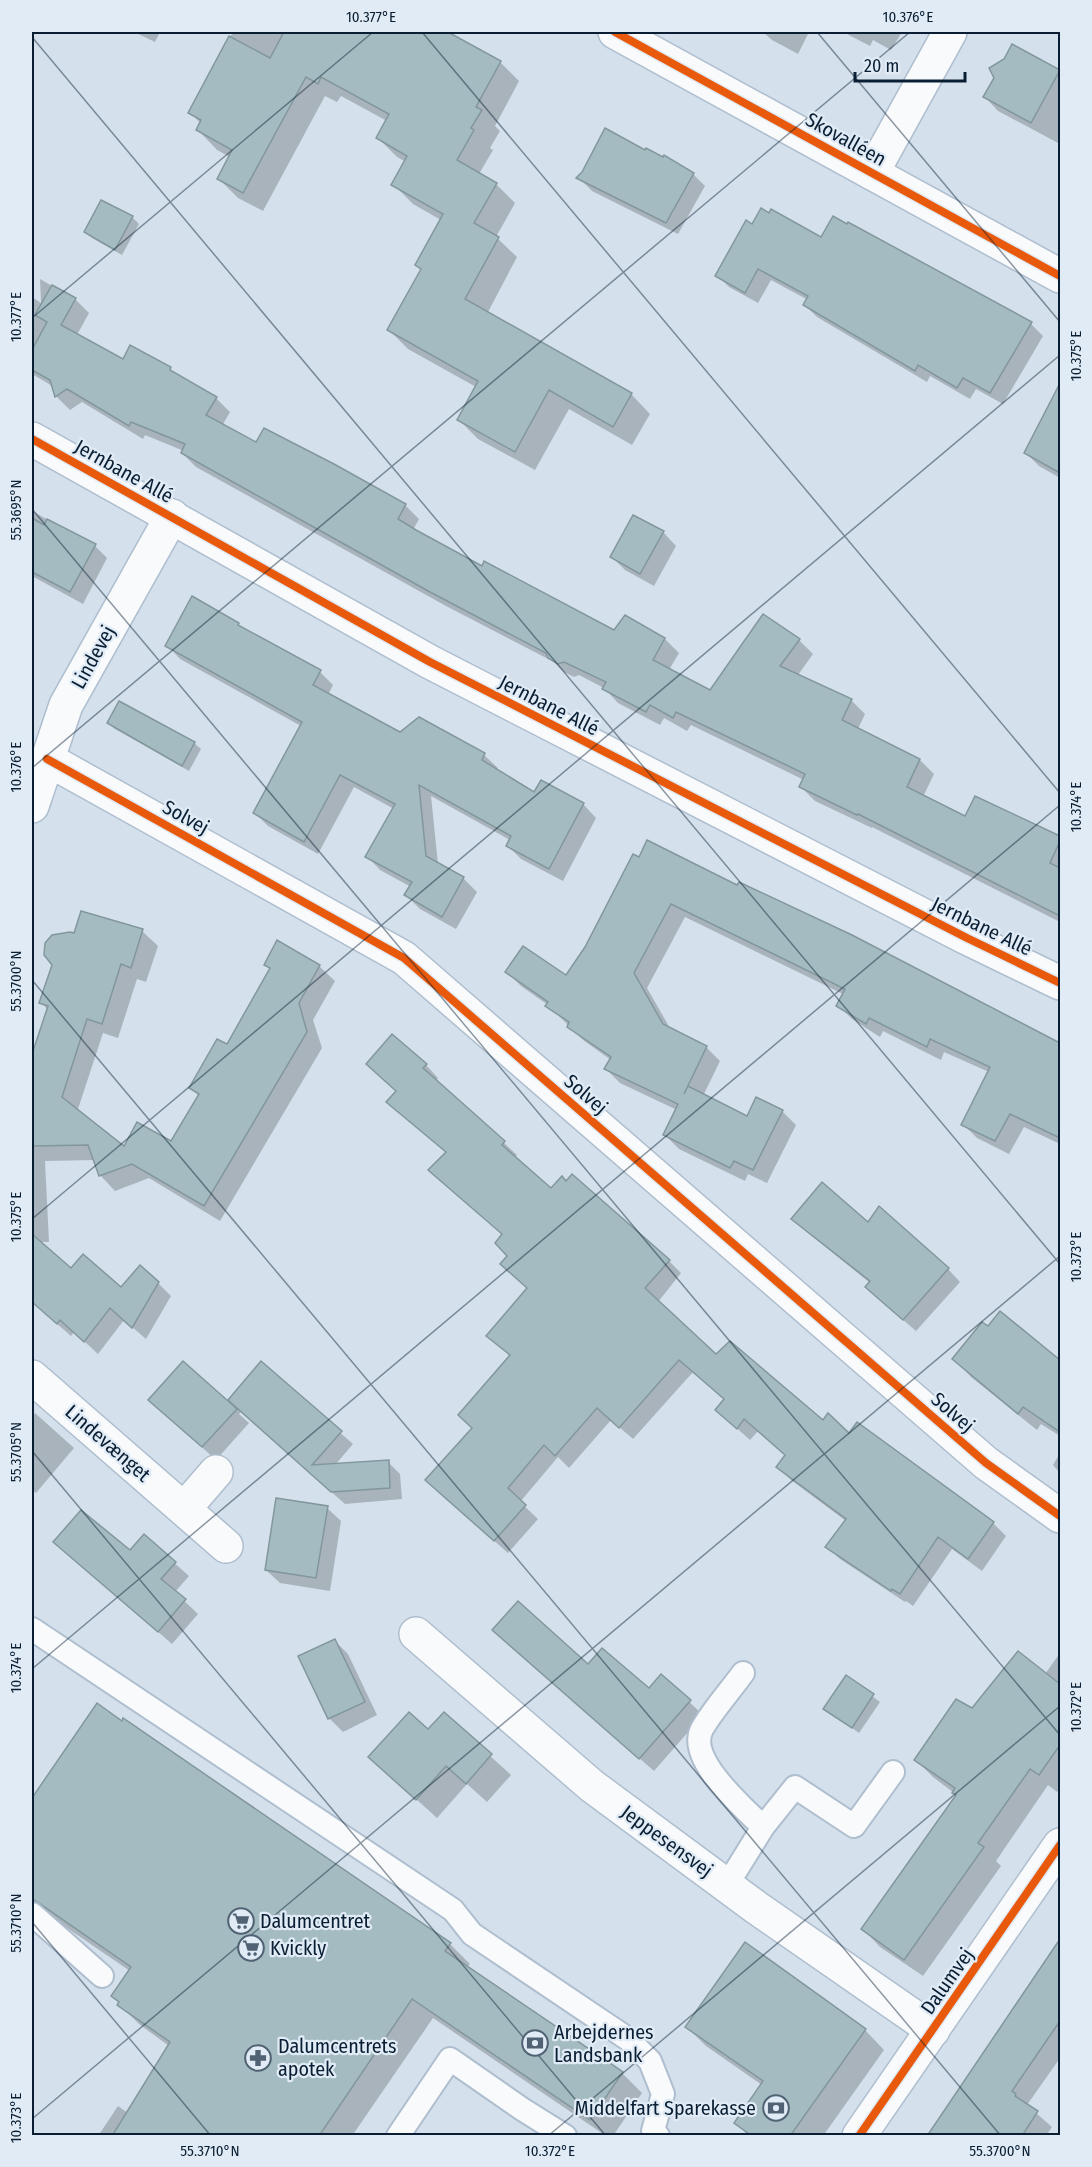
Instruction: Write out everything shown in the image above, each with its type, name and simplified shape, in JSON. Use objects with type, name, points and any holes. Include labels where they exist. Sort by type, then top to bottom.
[{"type":"street","name":"Skovalléen","points":[[615,32],[1060,276]]},
{"type":"street","points":[[872,173],[950,32]]},
{"type":"street","name":"Jernbane Allé","points":[[32,439],[430,662],[967,938],[1060,983]]},
{"type":"street","name":"Lindevej","points":[[32,806],[66,705],[172,516]]},
{"type":"street","name":"Solvej","points":[[47,759],[404,958],[986,1462],[1060,1516]]},
{"type":"street","name":"Lindevænget","points":[[32,1377],[226,1545]]},
{"type":"street","points":[[184,1509],[216,1472]]},
{"type":"street","name":"Jeppesensvej","points":[[416,1634],[592,1786],[727,1885],[933,2030]]},
{"type":"street","name":"Dalumvej","points":[[859,2136],[1060,1845]]},
{"type":"lane","points":[[32,1629],[453,1910],[472,1934],[628,2039],[650,2061],[663,2094],[652,2134]]},
{"type":"lane","points":[[743,1673],[700,1731],[700,1752],[716,1780],[763,1827]]},
{"type":"lane","points":[[727,1885],[763,1827],[795,1787],[854,1826],[893,1772]]},
{"type":"lane","points":[[32,1914],[102,1976]]},
{"type":"lane","points":[[398,2136],[450,2059],[565,2136]]},
{"type":"building","points":[[284,32],[448,32],[501,61],[476,107],[482,110],[457,160],[497,183],[474,223],[499,237],[465,299],[632,393],[613,427],[549,390],[515,452],[457,420],[478,381],[387,330],[421,269],[415,265],[443,214],[391,185],[407,156],[376,138],[389,114],[321,77],[318,84],[306,77],[243,193],[217,179],[232,150],[196,130],[201,120],[188,113],[229,36],[270,58]]},
{"type":"building","points":[[1012,44],[1060,70],[1031,123],[983,97],[994,78],[989,68],[1004,59]]},
{"type":"building","points":[[605,128],[645,150],[646,148],[663,157],[664,155],[694,173],[666,223],[576,178],[582,172]]},
{"type":"building","points":[[101,200],[133,216],[115,250],[84,232]]},
{"type":"building","points":[[761,208],[769,213],[771,209],[821,237],[833,216],[847,224],[848,222],[1032,322],[990,393],[963,378],[957,388],[918,365],[915,371],[803,305],[808,296],[758,269],[745,293],[715,276],[746,220],[752,224]]},
{"type":"building","points":[[52,285],[76,298],[61,325],[123,359],[130,345],[171,367],[170,370],[217,397],[206,415],[256,442],[264,428],[334,464],[406,504],[398,519],[416,530],[482,566],[484,561],[614,630],[625,615],[665,638],[653,660],[710,690],[763,614],[800,639],[780,666],[852,699],[842,720],[920,759],[907,787],[965,816],[975,796],[1060,836],[1050,863],[1060,868],[1060,916],[858,814],[799,787],[805,774],[676,712],[673,718],[650,705],[646,712],[602,689],[606,682],[564,662],[558,664],[548,658],[546,653],[430,592],[181,453],[185,444],[131,422],[129,426],[67,389],[55,397],[50,380],[32,370],[32,350],[47,322],[35,315]]},
{"type":"building","points":[[1060,383],[1060,473],[1024,453]]},
{"type":"building","points":[[633,515],[664,531],[640,574],[610,557]]},
{"type":"building","points":[[32,518],[44,525],[47,519],[96,544],[70,592],[32,572]]},
{"type":"building","points":[[192,596],[239,623],[238,625],[321,670],[313,685],[400,732],[419,717],[485,753],[482,760],[534,792],[541,780],[584,803],[549,869],[506,846],[511,836],[419,785],[426,856],[464,877],[442,917],[404,895],[412,882],[365,857],[395,804],[340,775],[304,842],[253,813],[302,722],[165,646]]},
{"type":"building","points":[[119,701],[195,742],[182,766],[107,723]]},
{"type":"building","points":[[647,840],[737,885],[739,882],[852,935],[1060,1043],[1060,1138],[1010,1114],[995,1141],[961,1125],[990,1067],[930,1039],[927,1047],[869,1018],[866,1024],[836,1006],[845,989],[671,904],[634,973],[663,1024],[707,1046],[684,1094],[688,1086],[747,1116],[756,1097],[783,1110],[753,1170],[734,1161],[730,1168],[663,1135],[678,1104],[604,1069],[611,1057],[567,1027],[569,1022],[545,1006],[548,1002],[505,972],[523,946],[566,975],[585,947],[633,854],[639,857]]},
{"type":"building","points":[[81,911],[143,929],[131,968],[121,964],[102,1024],[87,1019],[62,1097],[124,1146],[137,1122],[171,1141],[199,1094],[189,1088],[217,1039],[227,1044],[270,968],[264,965],[277,940],[320,965],[299,1003],[307,1032],[204,1206],[132,1164],[99,1176],[88,1145],[32,1146],[32,1054],[48,1006],[39,1003],[52,965],[44,955],[45,943],[52,935],[74,933]]},
{"type":"building","points":[[392,1034],[427,1064],[423,1068],[505,1141],[502,1145],[551,1188],[562,1176],[566,1181],[572,1174],[670,1260],[645,1288],[716,1354],[730,1341],[823,1420],[828,1413],[849,1433],[857,1422],[994,1522],[968,1559],[938,1537],[900,1594],[892,1589],[891,1591],[825,1547],[846,1519],[776,1467],[785,1455],[744,1419],[737,1429],[715,1410],[724,1399],[679,1360],[619,1428],[597,1408],[555,1456],[544,1445],[508,1488],[526,1505],[494,1541],[425,1480],[472,1428],[458,1415],[510,1355],[486,1336],[527,1288],[500,1264],[507,1256],[495,1243],[502,1234],[428,1170],[446,1152],[386,1102],[396,1091],[366,1064]]},
{"type":"building","points":[[822,1182],[868,1222],[879,1206],[949,1268],[903,1320],[865,1287],[870,1281],[791,1219]]},
{"type":"building","points":[[32,1234],[71,1268],[83,1254],[121,1287],[140,1265],[159,1282],[132,1328],[110,1308],[84,1342],[60,1320],[57,1324],[32,1302]]},
{"type":"building","points":[[1000,1311],[1060,1360],[1060,1432],[1023,1407],[1018,1414],[952,1359],[982,1322],[988,1326]]},
{"type":"building","points":[[183,1361],[237,1409],[202,1447],[148,1400]]},
{"type":"building","points":[[261,1361],[342,1431],[312,1465],[389,1460],[390,1488],[331,1492],[228,1400]]},
{"type":"building","points":[[276,1498],[328,1506],[316,1578],[265,1570]]},
{"type":"building","points":[[81,1510],[130,1550],[144,1534],[176,1562],[161,1579],[186,1599],[158,1632],[53,1542]]},
{"type":"building","points":[[518,1601],[588,1664],[602,1648],[649,1688],[661,1674],[691,1700],[639,1759],[492,1630]]},
{"type":"building","points":[[335,1639],[365,1702],[328,1719],[298,1656]]},
{"type":"building","points":[[1018,1651],[1060,1684],[1060,1745],[1039,1775],[1030,1769],[978,1843],[984,1847],[904,1960],[861,1929],[956,1795],[952,1793],[955,1788],[914,1760],[956,1699],[972,1708]]},
{"type":"building","points":[[846,1675],[874,1694],[852,1728],[823,1709]]},
{"type":"building","name":"Dalumcentret","points":[[97,1703],[122,1721],[123,1718],[451,1943],[445,1951],[623,2072],[590,2120],[412,1999],[319,2136],[112,2136],[170,2042],[117,2005],[119,2002],[111,1996],[131,1967],[32,1899],[32,1798]]},
{"type":"building","points":[[409,1712],[428,1729],[444,1712],[492,1754],[466,1784],[446,1766],[416,1800],[368,1757]]},
{"type":"building","points":[[1060,1939],[1060,2021],[1012,2091],[1016,2094],[1015,2096],[1038,2111],[1022,2136],[927,2136]]},
{"type":"building","points":[[745,1942],[866,2029],[790,2136],[752,2136],[734,2123],[763,2081],[685,2027]]},
{"type":"cycle path","points":[[615,32],[1060,276]]},
{"type":"cycle path","points":[[32,439],[430,662],[967,938],[1060,983]]},
{"type":"cycle path","points":[[47,759],[404,958],[986,1463],[1060,1516]]},
{"type":"cycle path","points":[[859,2136],[1060,1845]]},
{"type":"place","name":"Dalumcentret","points":[[241,1921]]},
{"type":"place","name":"Kvickly","points":[[251,1948]]},
{"type":"place","name":"Arbejdernes Landsbank","points":[[535,2043]]},
{"type":"place","name":"Dalumcentrets apotek","points":[[258,2058]]},
{"type":"place","name":"Middelfart Sparekasse","points":[[776,2108]]}]
